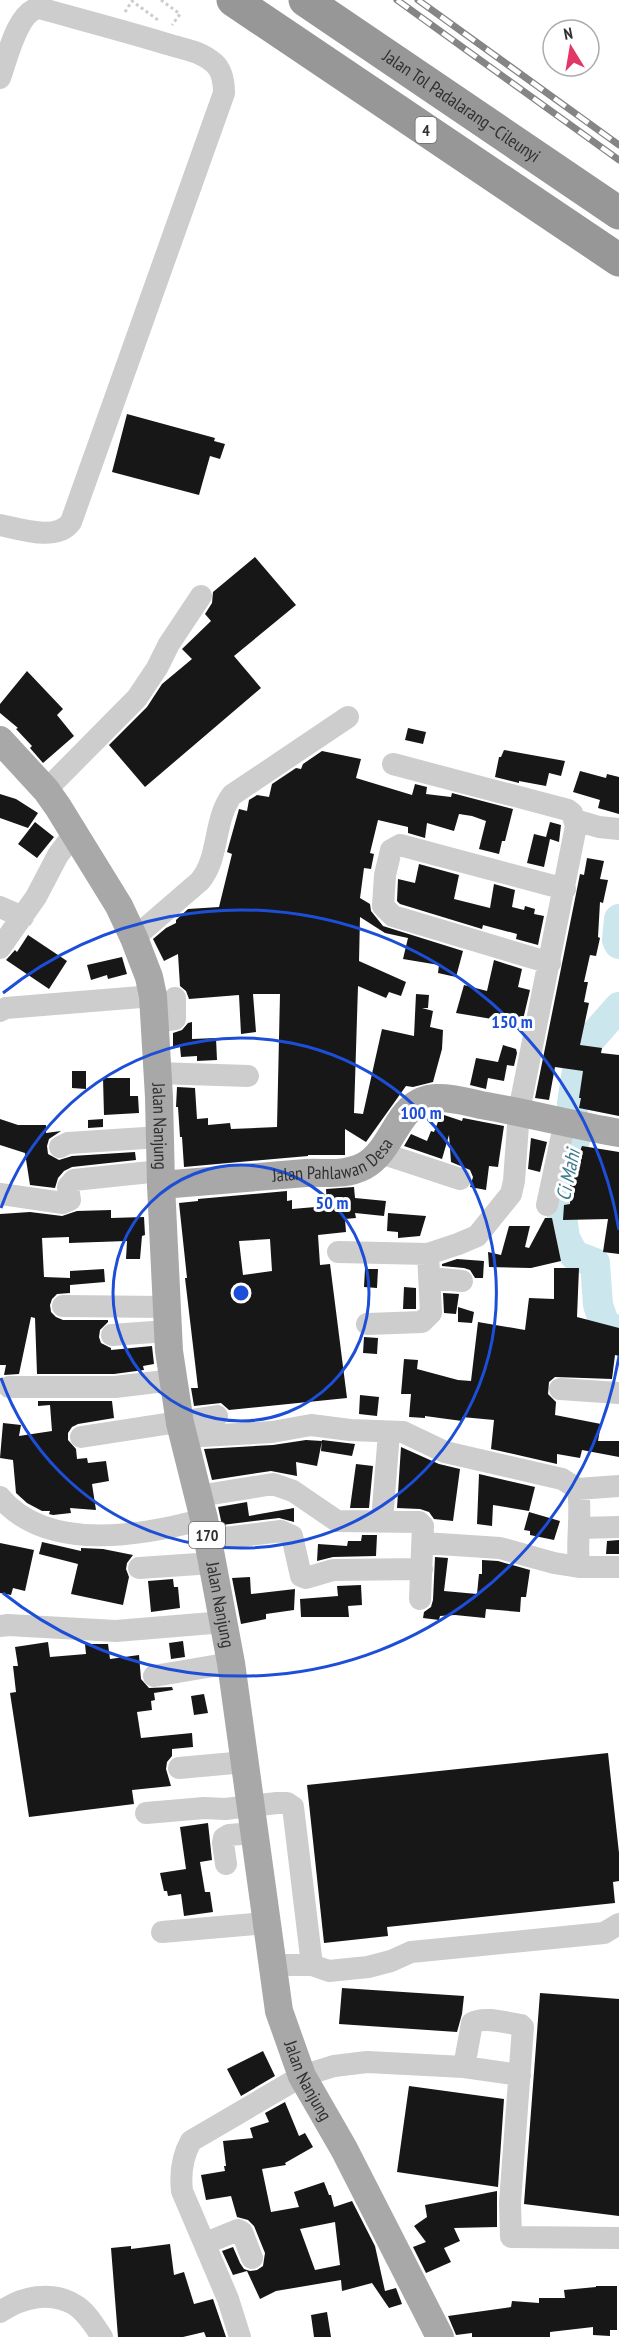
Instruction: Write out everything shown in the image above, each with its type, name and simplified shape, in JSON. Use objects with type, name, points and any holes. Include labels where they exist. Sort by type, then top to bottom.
[{"type":"highway","name":"4","points":[[233,0],[619,260]]},
{"type":"highway","name":"Jalan Tol Padalarang–Cileunyi","points":[[305,0],[619,213]]},
{"type":"main road","name":"Jalan Nanjung","points":[[0,740],[46,790],[119,906],[161,1005],[157,1073],[166,1319],[173,1380],[224,1622],[279,2011],[302,2076],[344,2149],[440,2337]]},
{"type":"main road","name":"Jalan Pahlawan Desa","points":[[161,1178],[341,1173],[364,1166],[381,1153],[404,1114],[429,1099],[445,1098],[619,1133]]},
{"type":"street","points":[[0,78],[21,21],[33,8],[39,8],[114,27],[177,48],[193,50],[216,64],[224,81],[224,93],[71,522],[68,527],[51,532],[0,525]]},
{"type":"street","points":[[46,790],[137,698],[201,596]]},
{"type":"street","points":[[134,938],[200,881],[208,871],[224,805],[232,795],[348,717]]},
{"type":"street","points":[[338,1252],[428,1254],[477,1236],[511,1194],[519,1112],[576,826],[572,813],[568,810],[393,764]]},
{"type":"street","points":[[575,820],[599,827],[619,829]]},
{"type":"street","points":[[0,948],[36,897],[58,855],[74,834]]},
{"type":"street","points":[[550,963],[393,916],[383,906],[385,875],[391,850],[400,845],[565,889]]},
{"type":"street","points":[[0,907],[23,917]]},
{"type":"street","points":[[0,1011],[6,1008],[161,1005]]},
{"type":"street","points":[[157,1073],[248,1076]]},
{"type":"street","points":[[548,1205],[572,1124]]},
{"type":"street","points":[[60,1147],[69,1143],[160,1137]]},
{"type":"street","points":[[381,1153],[460,1179]]},
{"type":"street","points":[[0,1194],[63,1203],[70,1200],[68,1187],[74,1180],[161,1178]]},
{"type":"street","points":[[367,1324],[422,1322],[428,1318],[431,1312],[428,1254]]},
{"type":"street","points":[[430,1278],[462,1281]]},
{"type":"street","points":[[63,1306],[166,1319]]},
{"type":"street","points":[[112,1335],[166,1319]]},
{"type":"street","points":[[9,1387],[115,1387],[173,1380]]},
{"type":"street","points":[[561,1389],[619,1393]]},
{"type":"street","points":[[182,1430],[217,1416]]},
{"type":"street","points":[[81,1437],[182,1430],[272,1432],[311,1425],[403,1432],[445,1452],[562,1479],[578,1488],[619,1486]]},
{"type":"street","points":[[382,1521],[389,1432]]},
{"type":"street","points":[[139,1568],[206,1530],[273,1484],[293,1491],[337,1521],[419,1522],[423,1526],[424,1543],[420,1599]]},
{"type":"street","points":[[578,1488],[581,1511],[579,1567]]},
{"type":"street","points":[[0,1497],[14,1512],[35,1524],[75,1533],[124,1536],[171,1528],[281,1531],[291,1536],[301,1576],[306,1578],[333,1570],[422,1569]]},
{"type":"street","points":[[579,1528],[619,1527]]},
{"type":"street","points":[[424,1543],[500,1548],[554,1563],[579,1567],[619,1567]]},
{"type":"street","points":[[0,1626],[116,1631],[224,1622]]},
{"type":"street","points":[[154,1676],[231,1664]]},
{"type":"street","points":[[179,1768],[245,1762]]},
{"type":"street","points":[[226,1864],[224,1838],[277,1803],[287,1803],[293,1806],[312,1965]]},
{"type":"street","points":[[146,1814],[204,1808],[225,1809],[252,1820]]},
{"type":"street","points":[[162,1932],[266,1923]]},
{"type":"street","points":[[271,1965],[312,1965],[329,1971],[368,1967],[391,1961],[411,1952],[604,1933],[619,1924]]},
{"type":"street","points":[[464,2067],[472,2023],[480,2020],[509,2023],[521,2025],[525,2031],[510,2211],[511,2237],[619,2238]]},
{"type":"street","points":[[240,2337],[228,2299],[182,2192],[184,2154],[191,2141],[302,2076],[334,2066],[367,2062],[464,2067],[520,2075]]},
{"type":"street","points":[[209,2252],[238,2230],[242,2232],[252,2258]]},
{"type":"street","points":[[208,2296],[209,2252]]},
{"type":"street","points":[[0,2312],[19,2301],[35,2297],[61,2300],[75,2304],[102,2337]]},
{"type":"path","points":[[161,0],[180,14],[170,28]]},
{"type":"path","points":[[114,27],[132,1],[160,21]]},
{"type":"building","points":[[127,414],[215,438],[214,441],[225,444],[220,459],[210,456],[199,495],[112,472]]},
{"type":"building","points":[[255,557],[296,605],[234,656],[261,688],[145,787],[109,745],[147,707],[162,684],[192,659],[182,649],[211,621],[205,614],[212,603],[213,592]]},
{"type":"building","points":[[27,671],[63,709],[57,715],[74,736],[43,763],[30,748],[32,746],[16,729],[18,728],[0,713],[0,704]]},
{"type":"building","points":[[408,728],[426,732],[423,744],[405,740]]},
{"type":"building","points":[[504,750],[565,761],[561,776],[549,773],[546,786],[495,777],[499,757]]},
{"type":"building","points":[[322,751],[361,759],[356,778],[412,795],[415,784],[427,787],[426,794],[451,797],[452,793],[513,809],[505,841],[502,841],[499,854],[479,849],[486,821],[472,816],[459,814],[454,831],[427,823],[425,838],[408,833],[408,827],[378,820],[370,853],[374,854],[371,869],[364,868],[360,898],[370,904],[371,911],[383,926],[463,951],[456,977],[438,973],[439,965],[403,959],[408,938],[385,933],[360,917],[359,961],[406,982],[401,996],[389,992],[386,998],[358,986],[354,1113],[363,1114],[382,1029],[414,1036],[416,994],[429,995],[428,1008],[422,1008],[433,1011],[430,1027],[443,1030],[442,1049],[433,1082],[413,1087],[406,1086],[366,1142],[345,1129],[345,1155],[308,1155],[184,1167],[178,1107],[176,1107],[177,1087],[195,1088],[197,1119],[208,1118],[208,1125],[230,1123],[231,1129],[277,1127],[280,994],[253,994],[256,1032],[241,1034],[239,995],[189,999],[186,991],[180,986],[178,954],[164,961],[153,939],[176,923],[176,920],[188,909],[219,907],[232,854],[227,852],[239,809],[247,811],[249,800],[257,795],[269,797],[272,784],[296,768],[301,769],[303,764]]},
{"type":"building","points":[[580,771],[606,778],[607,774],[619,777],[619,814],[598,808],[600,800],[573,792]]},
{"type":"building","points":[[0,794],[16,799],[38,813],[28,828],[0,818]]},
{"type":"building","points":[[35,822],[54,837],[37,858],[18,844]]},
{"type":"building","points":[[550,822],[561,825],[559,842],[550,839],[544,867],[527,863],[534,834],[546,837]]},
{"type":"building","points":[[587,858],[604,861],[600,879],[608,880],[603,903],[600,902],[598,937],[600,938],[596,956],[590,955],[584,982],[588,982],[584,1002],[589,1003],[580,1045],[602,1048],[601,1053],[619,1055],[619,1116],[579,1108],[583,1071],[555,1067],[549,1100],[535,1098],[580,874],[584,875]]},
{"type":"building","points":[[419,864],[459,875],[454,899],[490,908],[494,884],[515,890],[512,907],[524,910],[525,906],[535,909],[534,914],[544,916],[538,945],[516,939],[517,934],[483,925],[482,929],[400,904],[397,901],[398,879],[415,883]]},
{"type":"building","points":[[28,935],[67,961],[49,989],[6,960],[15,950],[17,952]]},
{"type":"building","points":[[122,957],[127,974],[108,979],[107,975],[91,980],[87,965]]},
{"type":"building","points":[[494,960],[522,969],[518,987],[530,990],[522,1024],[456,1013],[464,985],[487,991]]},
{"type":"building","points":[[192,1022],[192,1039],[216,1038],[217,1060],[197,1061],[197,1056],[181,1057],[180,1047],[173,1048],[173,1033],[182,1030]]},
{"type":"building","points":[[503,1045],[516,1049],[517,1053],[514,1066],[507,1065],[504,1081],[488,1078],[486,1089],[470,1085],[476,1058],[498,1062]]},
{"type":"building","points":[[72,1071],[86,1071],[86,1089],[72,1088]]},
{"type":"building","points":[[103,1078],[130,1078],[130,1096],[138,1096],[139,1113],[104,1115]]},
{"type":"building","points":[[441,1114],[462,1121],[463,1118],[504,1126],[498,1167],[489,1166],[486,1190],[470,1187],[473,1177],[470,1170],[451,1162],[449,1135],[442,1159],[404,1146],[411,1134],[427,1141],[431,1131],[434,1132]]},
{"type":"building","points":[[0,1119],[18,1125],[46,1125],[46,1133],[61,1131],[49,1139],[47,1146],[48,1154],[59,1160],[72,1156],[135,1152],[136,1160],[72,1167],[58,1178],[55,1188],[30,1185],[25,1153],[0,1145]]},
{"type":"building","points":[[103,1119],[103,1127],[88,1128],[88,1120]]},
{"type":"building","points":[[531,1138],[547,1142],[540,1172],[528,1169]]},
{"type":"building","points":[[582,1146],[619,1152],[619,1254],[603,1252],[608,1219],[563,1220],[564,1205],[570,1204],[570,1179]]},
{"type":"building","points":[[354,1187],[355,1198],[386,1201],[384,1216],[355,1213],[356,1218],[345,1219],[346,1232],[318,1235],[320,1265],[330,1264],[347,1398],[229,1410],[221,1403],[194,1406],[191,1388],[198,1388],[179,1203],[198,1201],[198,1199],[287,1191],[287,1201],[292,1200],[292,1209],[327,1206],[326,1189]],"holes":[[[270,1239],[272,1271],[243,1275],[239,1241]]]},
{"type":"building","points":[[111,1210],[111,1218],[144,1217],[145,1235],[142,1236],[140,1259],[126,1259],[127,1241],[69,1243],[69,1237],[42,1238],[44,1277],[70,1278],[70,1271],[104,1269],[105,1282],[70,1285],[70,1293],[57,1294],[52,1299],[51,1312],[63,1320],[108,1320],[100,1330],[101,1343],[111,1350],[152,1346],[154,1364],[143,1366],[144,1370],[114,1374],[37,1374],[35,1318],[31,1317],[19,1374],[4,1375],[6,1365],[0,1365],[0,1214],[30,1212],[62,1216],[77,1211]]},
{"type":"building","points":[[388,1213],[426,1216],[420,1236],[398,1238],[398,1232],[387,1231]]},
{"type":"building","points":[[545,1218],[552,1218],[561,1261],[531,1268],[489,1267],[488,1252],[501,1255],[509,1226],[530,1226],[525,1247],[529,1248]]},
{"type":"building","points":[[457,1259],[484,1261],[483,1278],[475,1278],[470,1270],[464,1268],[442,1266],[442,1264]]},
{"type":"building","points":[[554,1268],[579,1268],[577,1317],[619,1328],[619,1356],[615,1355],[612,1379],[555,1377],[549,1382],[548,1394],[556,1402],[555,1415],[601,1424],[598,1441],[619,1441],[619,1457],[582,1450],[580,1458],[557,1454],[557,1464],[491,1449],[494,1420],[462,1417],[462,1421],[425,1416],[425,1418],[409,1417],[411,1394],[401,1394],[404,1359],[418,1360],[417,1369],[458,1380],[471,1381],[478,1322],[525,1330],[529,1298],[554,1299]]},
{"type":"building","points":[[365,1269],[378,1269],[377,1288],[364,1287]]},
{"type":"building","points":[[404,1287],[416,1288],[416,1309],[403,1309]]},
{"type":"building","points":[[443,1293],[459,1294],[456,1314],[444,1313]]},
{"type":"building","points":[[458,1307],[474,1312],[472,1323],[458,1322]]},
{"type":"building","points":[[364,1337],[378,1338],[377,1354],[363,1353]]},
{"type":"building","points":[[360,1395],[379,1397],[377,1416],[359,1414]]},
{"type":"building","points":[[38,1401],[112,1401],[114,1418],[78,1424],[68,1433],[68,1440],[76,1449],[77,1459],[87,1458],[88,1463],[106,1461],[109,1481],[92,1484],[96,1510],[70,1508],[71,1513],[53,1515],[49,1514],[50,1511],[42,1511],[27,1503],[16,1493],[13,1460],[0,1458],[3,1423],[21,1425],[19,1436],[52,1431],[50,1405],[38,1406]]},
{"type":"building","points":[[306,1440],[322,1441],[317,1466],[296,1462],[297,1476],[271,1471],[212,1480],[204,1449],[273,1445]]},
{"type":"building","points":[[322,1440],[355,1444],[352,1456],[321,1451]]},
{"type":"building","points":[[401,1447],[439,1464],[460,1469],[453,1521],[434,1519],[429,1512],[420,1509],[397,1508]]},
{"type":"building","points":[[356,1464],[373,1466],[369,1508],[350,1508]]},
{"type":"building","points":[[479,1474],[535,1487],[529,1511],[493,1505],[492,1526],[477,1524]]},
{"type":"building","points":[[247,1502],[249,1516],[294,1508],[294,1522],[279,1518],[222,1525],[218,1507]]},
{"type":"building","points":[[529,1512],[560,1521],[554,1540],[530,1535],[530,1531],[524,1530]]},
{"type":"building","points":[[362,1535],[377,1535],[376,1556],[333,1557],[317,1561],[318,1544],[347,1546],[348,1541],[361,1541]]},
{"type":"building","points":[[619,1540],[619,1554],[606,1554],[607,1541]]},
{"type":"building","points":[[42,1542],[81,1551],[81,1548],[103,1549],[133,1555],[127,1563],[126,1569],[129,1577],[123,1605],[71,1594],[78,1564],[39,1554]]},
{"type":"building","points":[[0,1543],[34,1550],[25,1591],[13,1588],[11,1595],[0,1593]]},
{"type":"building","points":[[435,1557],[448,1558],[444,1591],[477,1594],[479,1574],[482,1574],[482,1560],[498,1561],[530,1570],[526,1597],[521,1597],[520,1612],[486,1609],[485,1618],[455,1615],[440,1616],[439,1620],[423,1618],[424,1612],[431,1607],[433,1600]]},
{"type":"building","points":[[250,1577],[251,1594],[295,1589],[294,1610],[266,1614],[266,1619],[241,1624],[232,1578]]},
{"type":"building","points":[[173,1579],[174,1587],[178,1587],[180,1608],[151,1612],[148,1581]]},
{"type":"building","points":[[361,1585],[362,1605],[348,1606],[349,1617],[301,1617],[300,1599],[338,1596],[337,1586]]},
{"type":"building","points":[[183,1641],[185,1657],[171,1659],[169,1643]]},
{"type":"building","points":[[48,1642],[50,1657],[86,1654],[85,1644],[108,1644],[110,1659],[139,1655],[141,1679],[149,1688],[172,1687],[173,1690],[154,1693],[155,1700],[151,1701],[152,1710],[137,1712],[141,1738],[192,1733],[193,1747],[172,1749],[172,1756],[167,1762],[166,1769],[171,1786],[132,1790],[134,1804],[29,1817],[10,1693],[16,1692],[13,1666],[18,1666],[15,1647]]},
{"type":"building","points":[[204,1694],[208,1713],[194,1715],[191,1696]]},
{"type":"building","points":[[608,1753],[619,1853],[619,1881],[613,1882],[615,1903],[387,1927],[388,1936],[324,1943],[307,1785]]},
{"type":"building","points":[[208,1823],[212,1860],[200,1862],[205,1892],[210,1892],[213,1912],[184,1916],[181,1894],[168,1896],[167,1891],[164,1891],[160,1873],[186,1869],[180,1827]]},
{"type":"building","points":[[342,1988],[464,1996],[457,2032],[339,2024]]},
{"type":"building","points":[[540,1993],[619,1999],[619,2216],[524,2204]]},
{"type":"building","points":[[263,2051],[275,2076],[241,2096],[227,2069]]},
{"type":"building","points":[[409,2086],[504,2099],[498,2187],[397,2172]]},
{"type":"building","points":[[285,2102],[299,2136],[305,2133],[313,2147],[285,2163],[286,2165],[262,2169],[271,2212],[299,2207],[294,2192],[324,2182],[334,2207],[352,2201],[375,2246],[385,2291],[396,2288],[402,2304],[389,2308],[372,2283],[342,2291],[341,2280],[276,2291],[260,2299],[247,2271],[233,2275],[222,2251],[233,2247],[244,2269],[250,2271],[263,2266],[265,2253],[254,2226],[248,2220],[237,2217],[231,2196],[206,2200],[201,2175],[225,2171],[223,2141],[253,2138],[250,2128],[269,2122],[265,2113]],"holes":[[[335,2222],[340,2265],[315,2270],[300,2229]]]},
{"type":"building","points":[[497,2191],[497,2227],[454,2228],[460,2241],[444,2248],[451,2262],[426,2273],[413,2247],[426,2242],[414,2226],[427,2217],[425,2205]]},
{"type":"building","points":[[170,2244],[174,2275],[184,2272],[194,2304],[213,2299],[226,2337],[206,2337],[204,2332],[183,2337],[118,2337],[111,2248],[131,2246],[131,2249]]},
{"type":"building","points":[[617,2286],[617,2330],[610,2330],[610,2336],[593,2335],[593,2327],[550,2332],[550,2337],[472,2337],[472,2333],[456,2335],[448,2316],[511,2307],[512,2301],[539,2303],[539,2298],[565,2298],[564,2290]]},
{"type":"building","points":[[327,2312],[331,2337],[314,2337],[311,2315]]},
{"type":"waterway","name":"Ci Mahi","points":[[619,919],[617,940],[619,944]]},
{"type":"waterway","name":"Ci Mahi","points":[[619,1007],[580,1051],[572,1103],[575,1140],[560,1201],[565,1238],[574,1255],[595,1263],[598,1305],[604,1323],[619,1333]]},
{"type":"railway","points":[[397,0],[619,160]]},
{"type":"railway","points":[[418,0],[619,145]]}]
